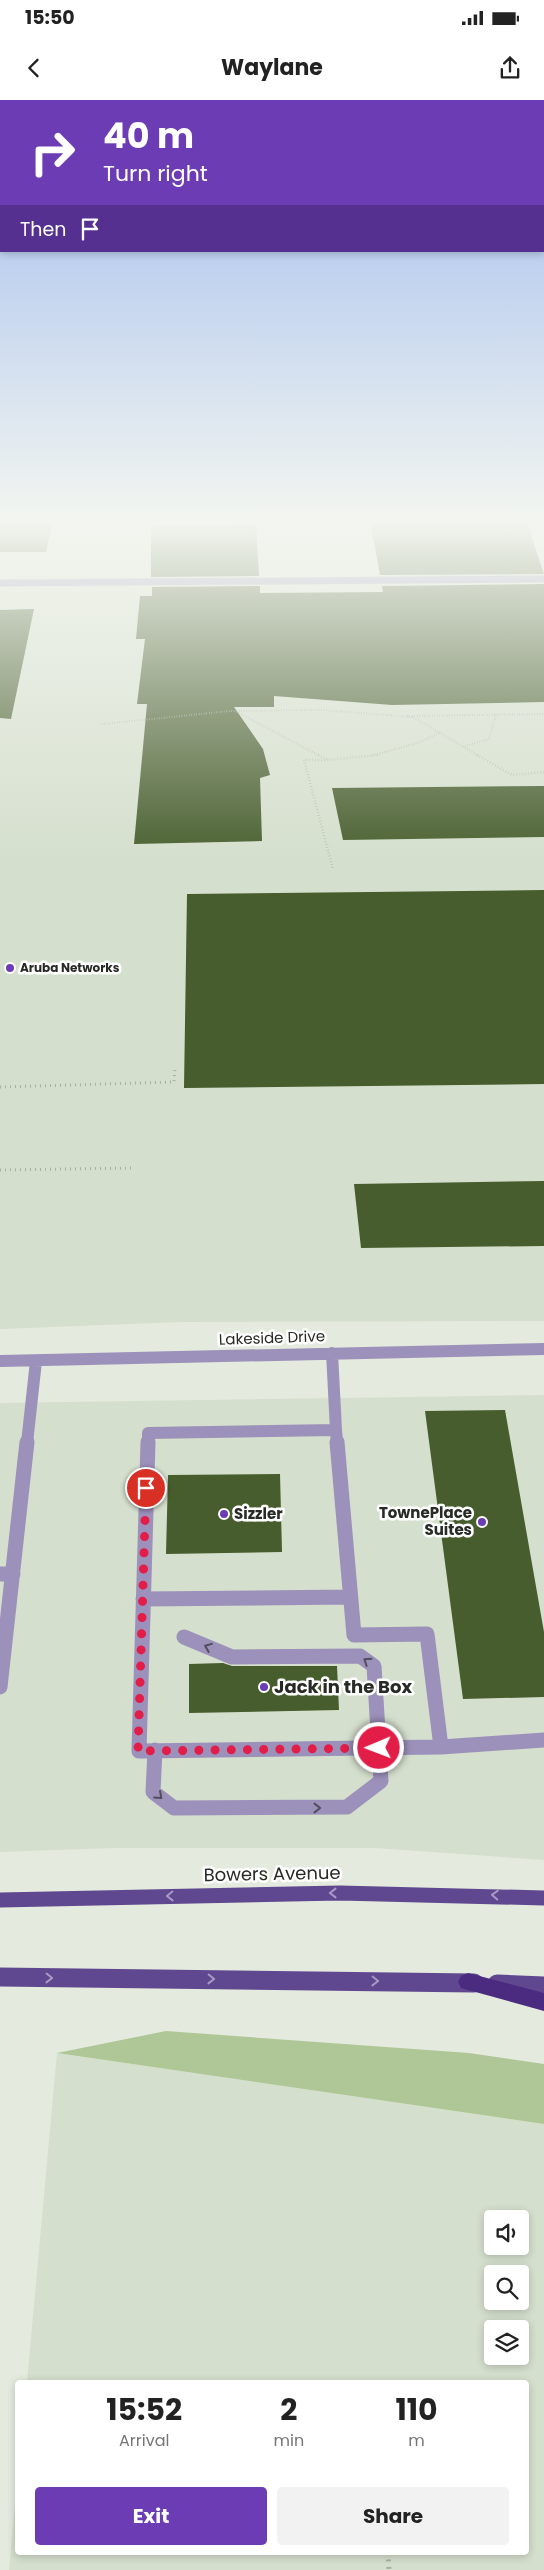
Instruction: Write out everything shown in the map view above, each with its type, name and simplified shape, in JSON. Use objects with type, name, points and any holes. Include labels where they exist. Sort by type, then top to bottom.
[{"type":"highway","points":[[468,1982],[544,2002]]},
{"type":"main road","name":"Bowers Avenue","points":[[0,1900],[299,1893],[469,1894],[544,1898]]},
{"type":"main road","points":[[0,1977],[468,1982],[544,1986]]},
{"type":"street","name":"Lakeside Drive","points":[[0,1361],[544,1348]]},
{"type":"street","points":[[332,1353],[336,1430],[354,1635],[427,1634],[442,1747]]},
{"type":"street","points":[[0,1687],[6,1574],[36,1361]]},
{"type":"street","points":[[336,1430],[148,1433],[138,1751],[442,1747],[544,1740]]},
{"type":"street","points":[[143,1599],[350,1597]]},
{"type":"street","points":[[155,1750],[152,1792],[174,1808],[347,1807],[381,1781],[374,1666],[360,1656],[232,1657],[184,1637]]},
{"type":"path","points":[[102,724],[236,711],[320,710],[413,717],[512,775],[544,772]]},
{"type":"path","points":[[236,711],[328,760]]},
{"type":"path","points":[[404,717],[412,714],[544,714]]},
{"type":"path","points":[[465,746],[490,739],[496,714]]},
{"type":"path","points":[[333,869],[304,760],[378,756],[418,743],[441,732]]},
{"type":"path","points":[[0,1087],[174,1082],[174,1068]]},
{"type":"path","points":[[0,1170],[135,1168]]},
{"type":"path","points":[[388,2555],[389,2570]]},
{"type":"shaded area","points":[[0,635],[544,635],[544,1321],[180,1322],[0,1329]]},
{"type":"shaded area","points":[[544,1395],[544,1860],[375,1848],[113,1848],[0,1852],[0,1403]]},
{"type":"shaded area","points":[[57,2053],[544,2124],[544,2570],[9,2570],[15,2503],[15,2555],[529,2555],[529,2380],[27,2380]]},
{"type":"green space","points":[[166,2031],[469,2053],[544,2064],[544,2124],[57,2053]]},
{"type":"building","points":[[0,635],[29,635],[11,719],[0,718]]},
{"type":"building","points":[[136,635],[544,635],[544,702],[392,705],[274,696],[274,707],[234,707],[263,749],[270,775],[260,778],[262,841],[134,844],[147,704],[137,704],[145,639],[136,639]]},
{"type":"building","points":[[544,786],[544,837],[343,840],[332,788]]},
{"type":"building","points":[[544,890],[544,1084],[184,1088],[187,894]]},
{"type":"building","points":[[544,1181],[544,1246],[361,1248],[354,1184]]},
{"type":"building","name":"TownePlace Suites","points":[[505,1410],[544,1632],[544,1697],[463,1699],[425,1411]]},
{"type":"building","name":"Sizzler","points":[[280,1474],[282,1552],[166,1554],[168,1475]]},
{"type":"building","name":"Jack in the Box","points":[[223,1663],[232,1666],[337,1666],[339,1710],[189,1713],[189,1664]]},
{"type":"place","name":"Aruba Networks","points":[[10,968]]},
{"type":"place","name":"Sizzler","points":[[224,1514]]},
{"type":"place","name":"TownePlace Suites","points":[[482,1522]]},
{"type":"place","name":"Jack in the Box","points":[[264,1687]]},
{"type":"route","points":[[146,1488],[138,1751],[379,1748]]}]
